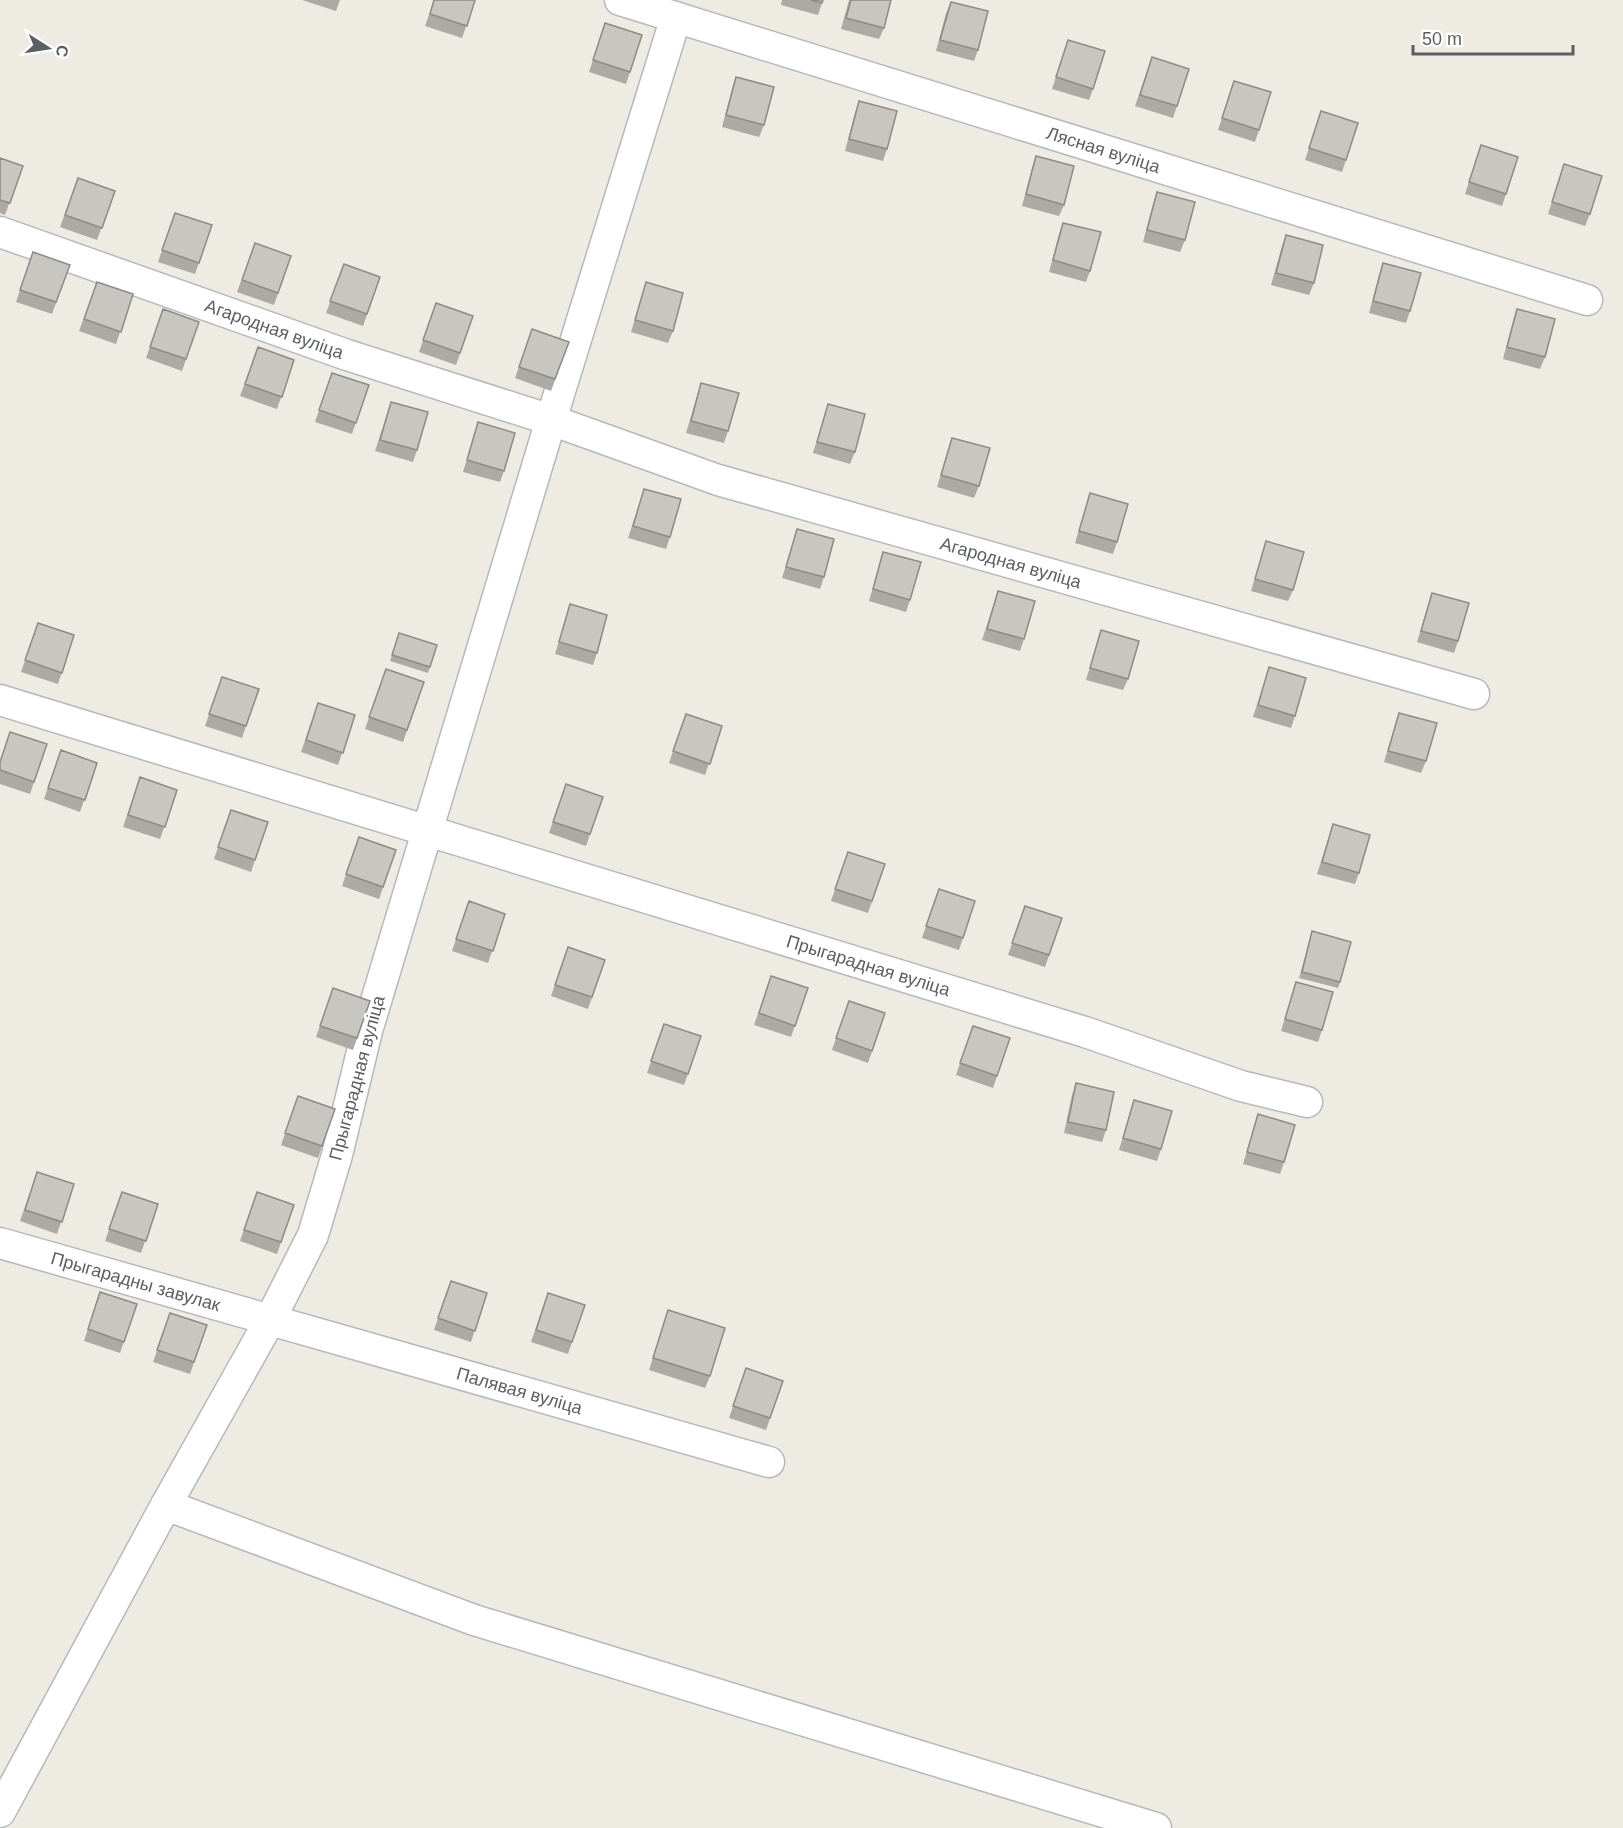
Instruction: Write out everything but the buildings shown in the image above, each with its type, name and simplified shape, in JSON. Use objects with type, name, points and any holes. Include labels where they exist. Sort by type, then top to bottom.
[{"type":"street","name":"Лясная вуліца","points":[[620,0],[1587,300]]},
{"type":"street","points":[[429,830],[551,420],[676,17]]},
{"type":"street","name":"Агародная вуліца","points":[[0,232],[346,355],[551,420],[718,480],[1474,694]]},
{"type":"street","name":"Прыгарадная вуліца","points":[[0,700],[1085,1032],[1241,1086],[1307,1102]]},
{"type":"street","name":"Прыгарадная вуліца","points":[[0,1812],[166,1505],[270,1320],[313,1235],[337,1155],[367,1031],[429,830]]},
{"type":"street","name":"Прыгарадны завулак","points":[[0,1243],[270,1320]]},
{"type":"street","name":"Палявая вуліца","points":[[270,1320],[769,1462]]},
{"type":"street","points":[[166,1505],[474,1620],[1155,1828]]}]
